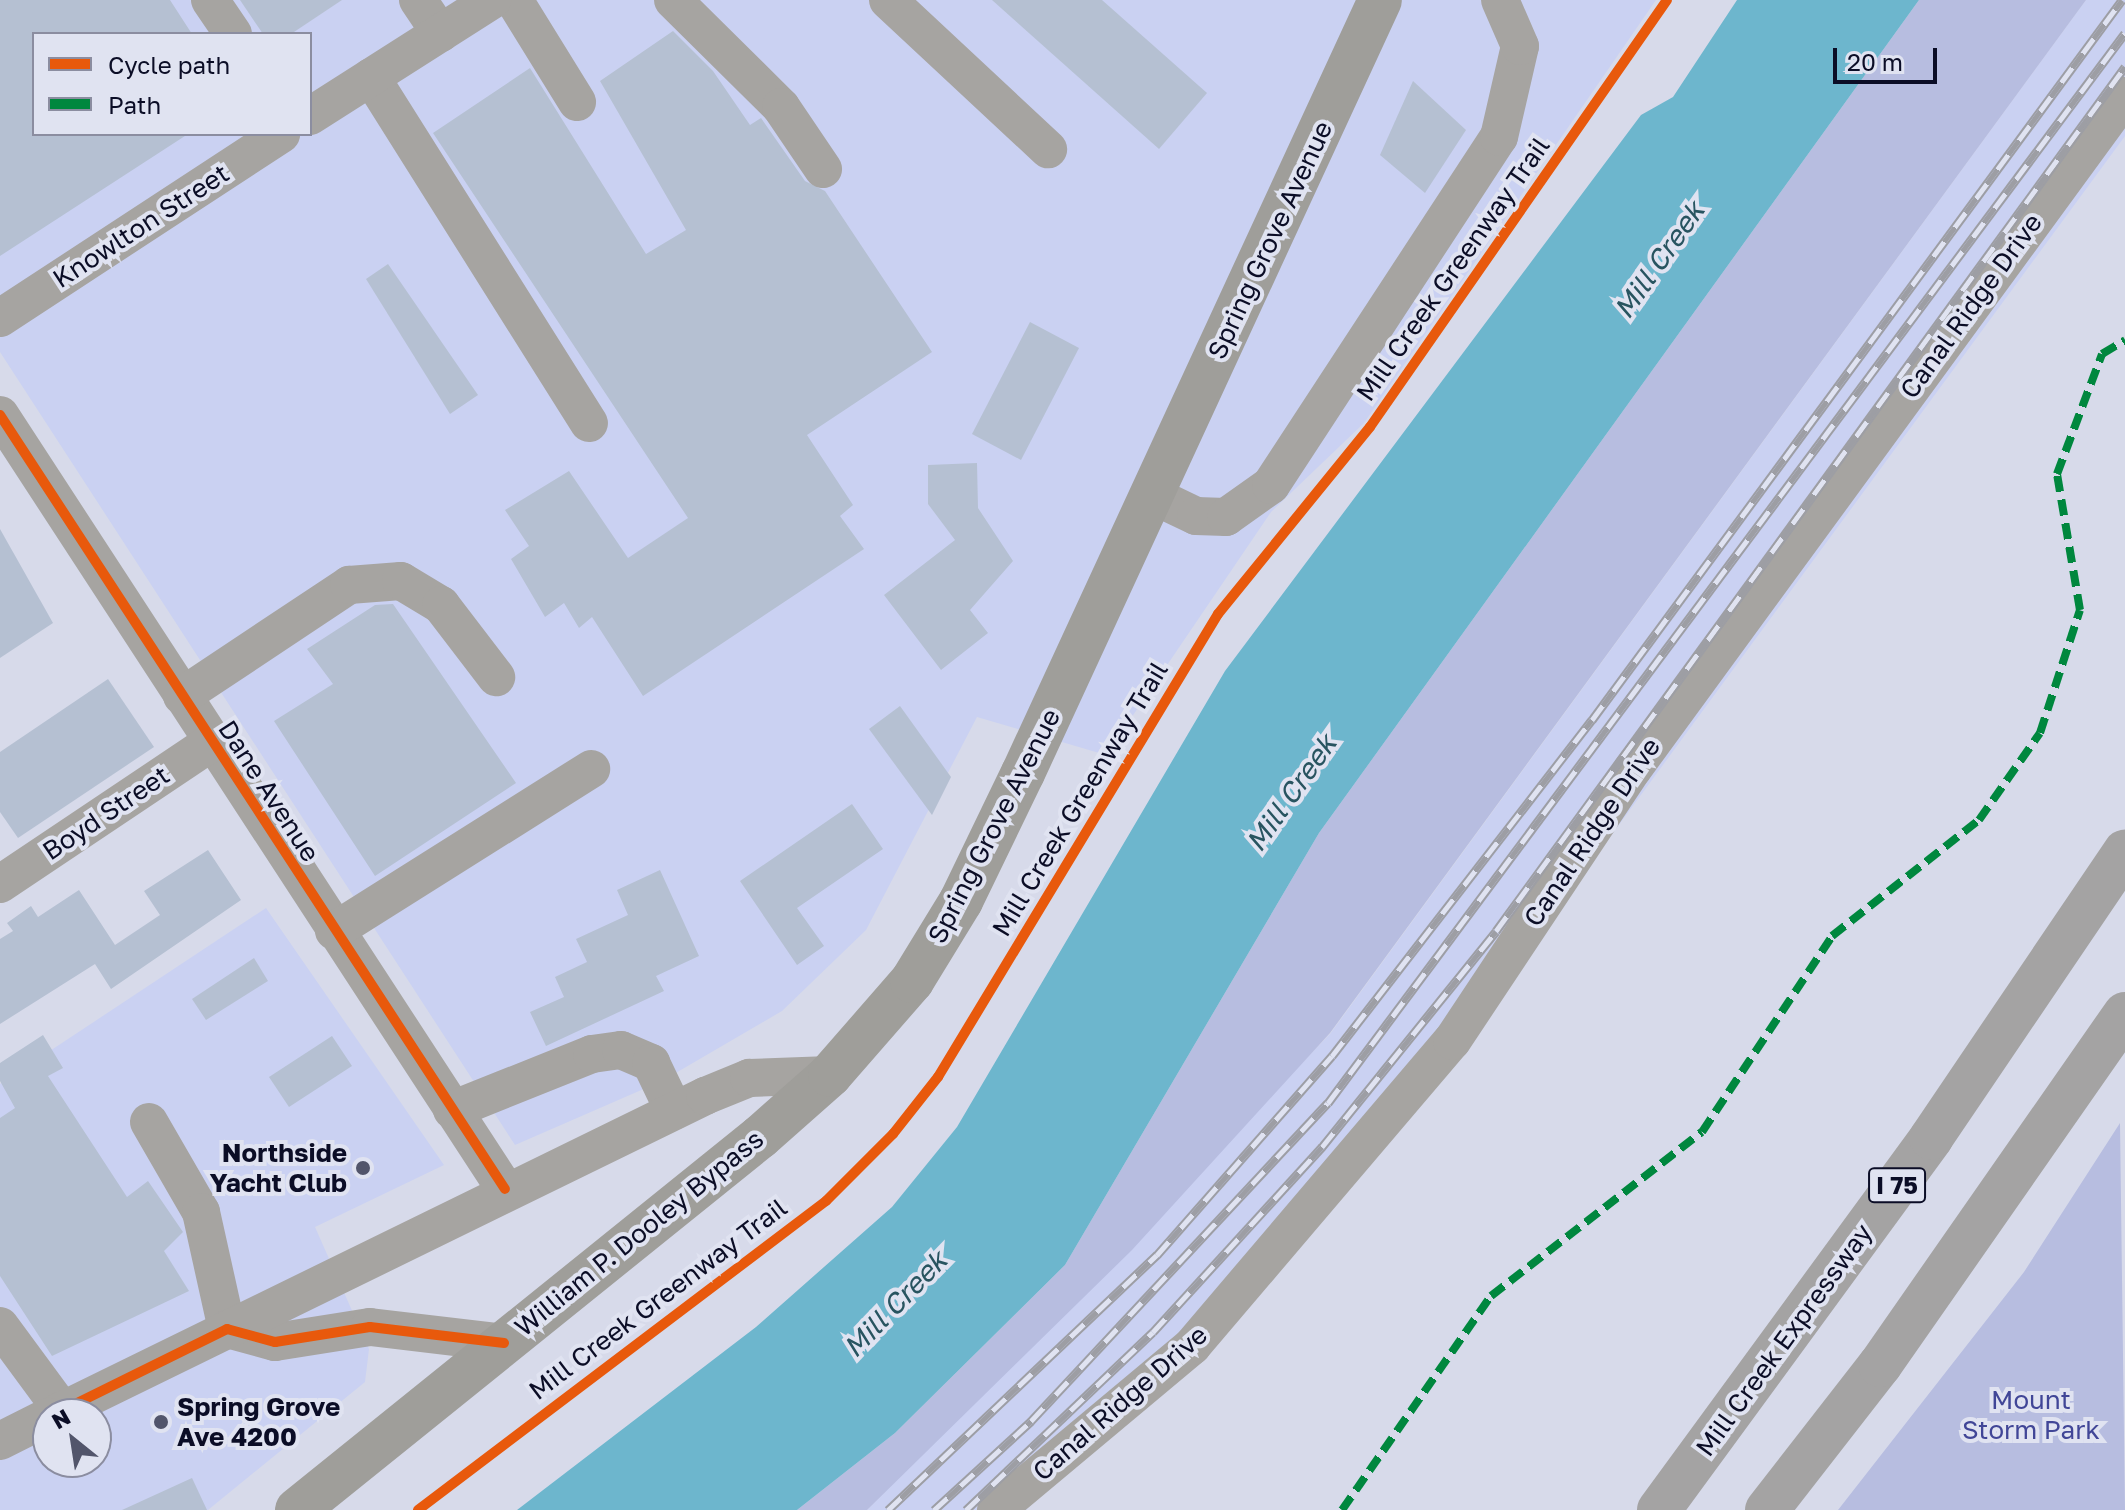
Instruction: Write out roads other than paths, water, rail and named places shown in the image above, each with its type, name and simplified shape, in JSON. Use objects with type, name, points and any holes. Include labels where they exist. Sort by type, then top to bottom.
[{"type":"highway","name":"Mill Creek Expressway","points":[[1659,1510],[1931,1138],[2125,852]]},
{"type":"highway","points":[[1767,1510],[1880,1365],[2125,1014]]},
{"type":"main road","name":"Spring Grove Avenue","points":[[830,1075],[912,981],[961,901],[1380,0]]},
{"type":"main road","name":"William P. Dooley Bypass","points":[[297,1510],[830,1075]]},
{"type":"street","points":[[210,0],[232,32]]},
{"type":"street","points":[[418,0],[440,33]]},
{"type":"street","points":[[312,115],[492,0]]},
{"type":"street","points":[[514,0],[577,102]]},
{"type":"street","points":[[673,0],[781,107],[823,169]]},
{"type":"street","points":[[888,0],[1048,149]]},
{"type":"street","points":[[1152,495],[1196,516],[1226,517],[1271,485],[1499,137],[1520,46],[1500,0]]},
{"type":"street","points":[[371,77],[589,423]]},
{"type":"street","name":"Canal Ridge Drive","points":[[996,1510],[1192,1346],[1452,1041],[1633,769],[2125,96]]},
{"type":"street","name":"Knowlton Street","points":[[0,318],[278,136]]},
{"type":"street","name":"Dane Avenue","points":[[0,415],[505,1189]]},
{"type":"street","points":[[182,696],[349,585],[401,581],[441,605],[496,677]]},
{"type":"street","name":"Boyd Street","points":[[0,884],[212,742]]},
{"type":"street","points":[[334,931],[591,769]]},
{"type":"street","points":[[452,1110],[592,1054],[621,1050],[651,1063],[674,1111]]},
{"type":"street","points":[[87,1398],[466,1217],[505,1189],[749,1078],[830,1075]]},
{"type":"street","points":[[149,1122],[201,1212],[227,1329]]},
{"type":"street","points":[[0,1326],[45,1398]]},
{"type":"street","points":[[227,1329],[275,1342],[370,1327],[504,1343]]},
{"type":"street","points":[[0,1441],[32,1425]]},
{"type":"water","name":"Mill Creek","points":[[1737,0],[1919,0],[1319,833],[1065,1265],[895,1433],[797,1510],[517,1510],[756,1327],[892,1207],[957,1127],[1225,671],[1641,115],[1673,97]]},
{"type":"railway","points":[[888,1510],[1157,1255],[1332,1056],[1592,720],[2122,0]]},
{"type":"railway","points":[[934,1510],[1031,1421],[1328,1103],[2125,33]]},
{"type":"railway","points":[[966,1510],[1153,1332],[1322,1147],[1496,931],[2125,67]]},
{"type":"place","name":"Northside Yacht Club","points":[[363,1168]]},
{"type":"place","name":"Spring Grove Ave 4200","points":[[161,1422]]},
{"type":"park label","name":"Mount Storm Park","points":[[2031,1415]]}]
